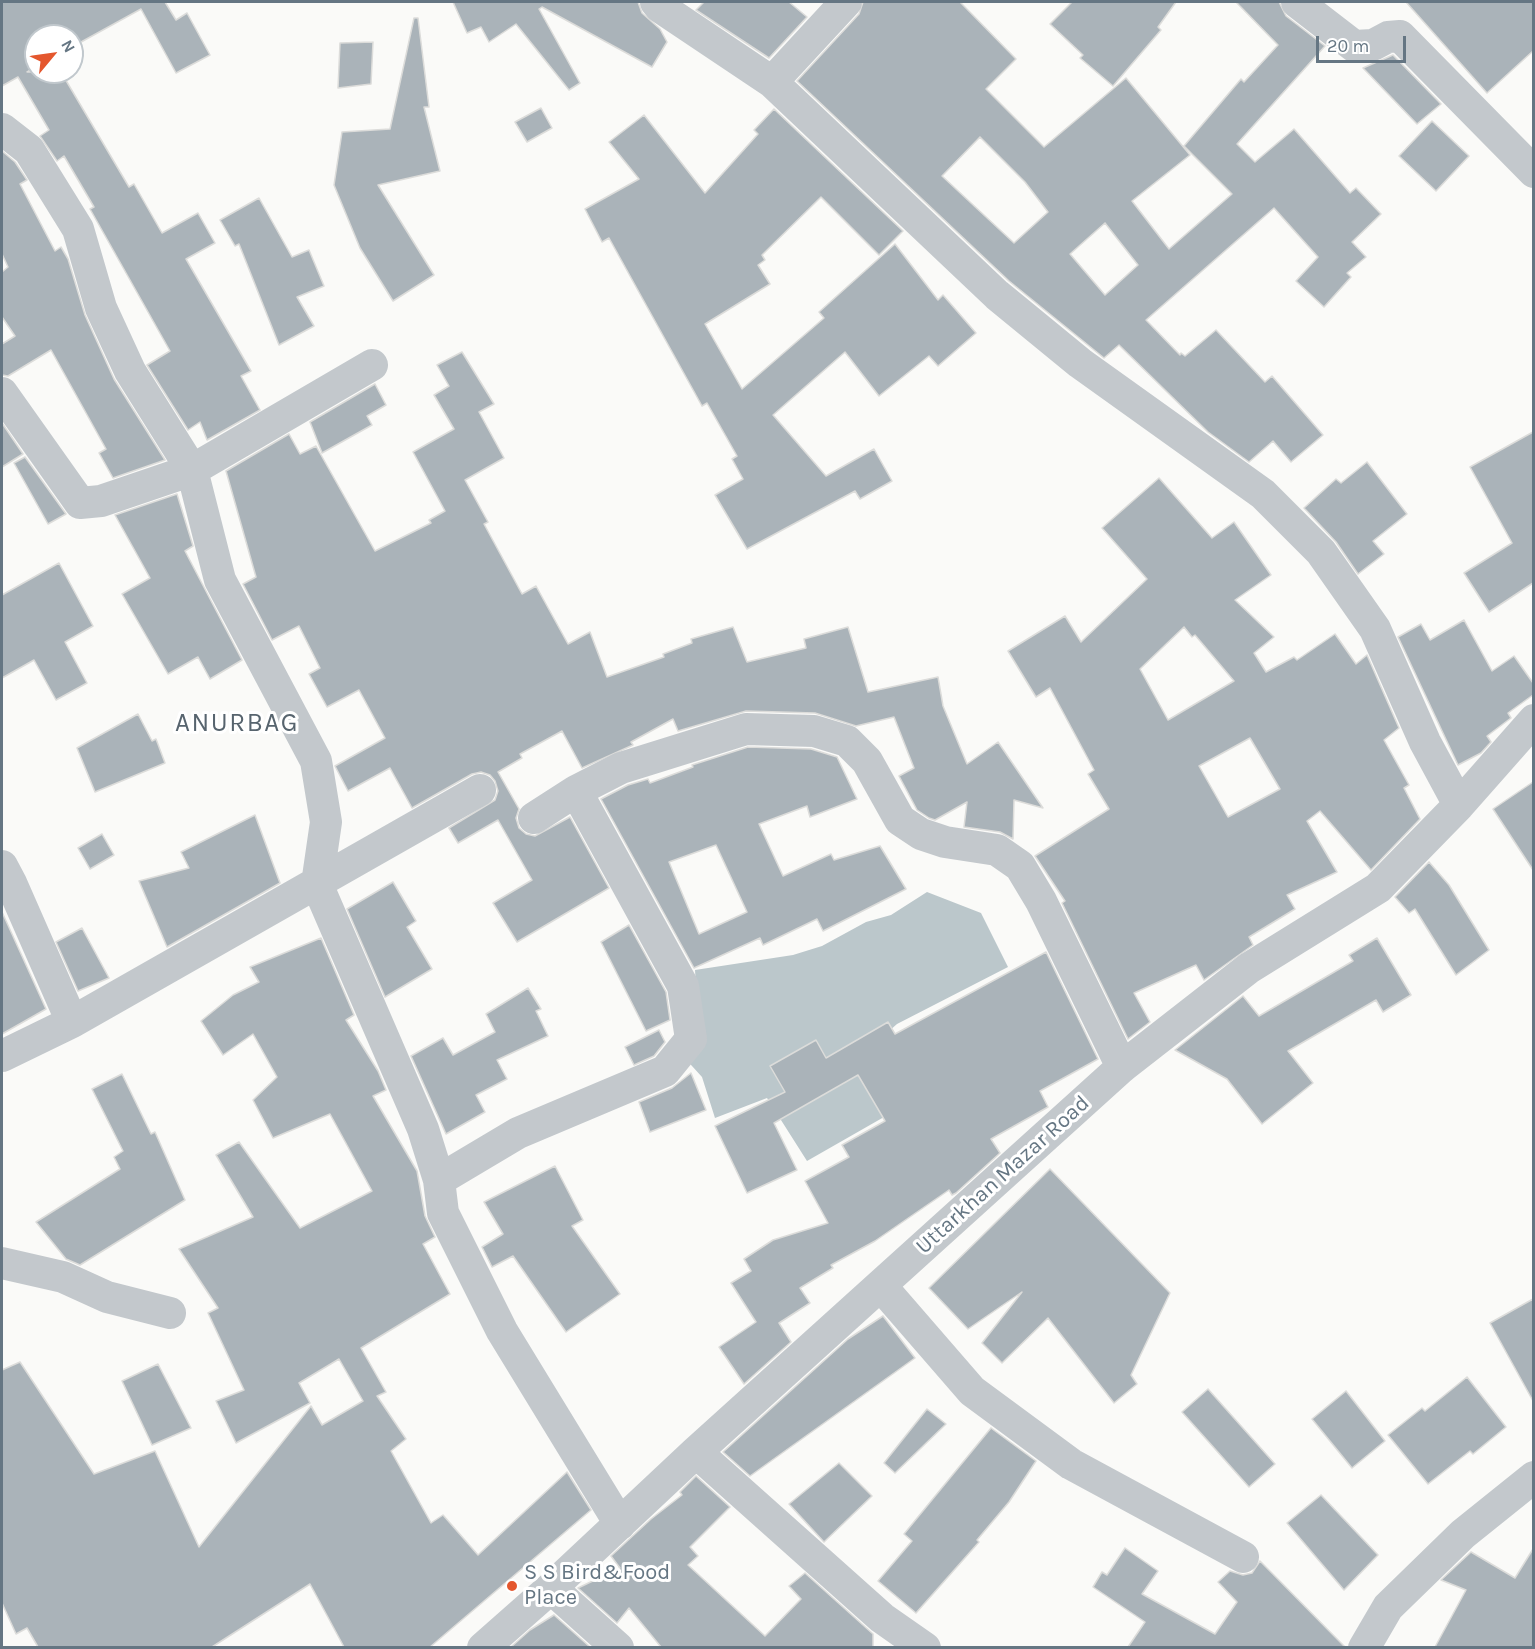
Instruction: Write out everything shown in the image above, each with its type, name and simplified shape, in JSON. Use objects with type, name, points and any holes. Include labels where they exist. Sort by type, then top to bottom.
[{"type":"street","points":[[772,82],[846,2]]},
{"type":"street","points":[[1297,2],[1354,46],[1372,45],[1388,37],[1400,36],[1533,172]]},
{"type":"street","points":[[661,3],[772,82],[997,295],[1080,363],[1263,494],[1321,552],[1375,629],[1425,742],[1459,805]]},
{"type":"street","points":[[2,129],[29,150],[78,228],[101,308],[130,371],[192,470],[220,580],[316,761],[326,822],[317,884],[423,1129],[439,1180],[443,1213],[502,1331],[620,1524]]},
{"type":"street","points":[[2,393],[80,503],[101,501],[192,470],[372,365]]},
{"type":"street","name":"Uttarkhan Mazar Road","points":[[483,1647],[551,1588],[696,1452],[1122,1067],[1249,968],[1378,888],[1459,805],[1533,720]]},
{"type":"street","points":[[534,818],[576,790],[621,768],[746,729],[813,731],[847,741],[867,761],[900,820],[921,834],[945,842],[997,850],[1020,866],[1041,901],[1122,1067]]},
{"type":"street","points":[[2,1056],[72,1022],[480,790]]},
{"type":"street","points":[[439,1180],[518,1133],[665,1071],[691,1039],[683,986],[576,790]]},
{"type":"street","points":[[2,866],[72,1022]]},
{"type":"street","points":[[2,1263],[63,1277],[106,1297],[170,1312]]},
{"type":"street","points":[[881,1286],[972,1391],[1071,1464],[1243,1557]]},
{"type":"street","points":[[696,1452],[882,1618],[925,1647]]},
{"type":"street","points":[[1364,1647],[1388,1607],[1463,1534],[1533,1477]]},
{"type":"street","points":[[551,1588],[618,1647]]},
{"type":"shaded area","points":[[927,892],[981,913],[1008,967],[897,1024],[862,1055],[891,1113],[807,1161],[767,1098],[715,1118],[702,1077],[682,1055],[697,1000],[695,970],[793,955],[822,946],[866,922],[891,915]]},
{"type":"building","points":[[2,2],[165,2],[176,20],[187,13],[210,55],[176,73],[141,9],[84,40],[84,24],[24,24],[24,84],[68,84],[129,187],[134,184],[162,233],[198,213],[215,243],[186,259],[251,371],[241,376],[260,410],[207,440],[200,422],[188,430],[147,365],[170,351],[90,209],[94,207],[64,156],[57,161],[40,136],[49,130],[18,77],[2,86]]},
{"type":"building","points":[[453,2],[638,2],[642,13],[660,29],[667,42],[652,67],[542,7],[539,9],[580,83],[569,90],[516,24],[489,42],[481,27],[467,33]]},
{"type":"building","points":[[704,2],[789,2],[807,17],[769,58],[696,10]]},
{"type":"building","points":[[863,2],[960,2],[1016,59],[986,89],[1044,147],[1126,78],[1190,155],[1132,201],[1169,249],[1232,194],[1184,146],[1241,79],[1244,82],[1278,45],[1236,2],[1279,2],[1286,16],[1325,46],[1237,144],[1255,162],[1294,129],[1350,193],[1356,188],[1381,214],[1352,242],[1366,257],[1347,273],[1351,277],[1324,307],[1296,281],[1318,257],[1274,208],[1146,320],[1180,355],[1181,353],[1185,356],[1216,330],[1265,382],[1272,376],[1323,435],[1291,462],[1273,441],[1249,462],[1208,432],[1119,345],[1104,358],[1009,281],[797,81],[859,14]],"holes":[[[980,137],[1025,182],[1048,212],[1014,243],[942,176]],[[1105,223],[1138,265],[1105,295],[1070,254]]]},
{"type":"building","points":[[1072,2],[1176,2],[1158,27],[1161,30],[1113,86],[1080,58],[1083,55],[1050,24]]},
{"type":"building","points":[[1406,2],[1533,2],[1533,51],[1487,93]]},
{"type":"building","points":[[414,18],[418,18],[429,107],[424,107],[440,171],[378,185],[434,275],[393,301],[360,248],[334,185],[342,132],[390,129]]},
{"type":"building","points":[[373,42],[371,84],[338,88],[340,43]]},
{"type":"building","points":[[1393,55],[1441,104],[1417,124],[1363,68]]},
{"type":"building","points":[[541,108],[552,128],[527,142],[515,122]]},
{"type":"building","points":[[774,109],[903,231],[879,255],[821,197],[762,255],[765,260],[758,265],[770,284],[705,324],[742,389],[824,318],[819,312],[895,244],[938,300],[943,295],[976,333],[938,366],[929,356],[879,396],[845,352],[773,415],[826,476],[874,449],[892,481],[860,499],[855,491],[747,549],[715,495],[743,479],[732,459],[737,456],[707,403],[702,406],[609,238],[602,242],[585,209],[639,179],[609,142],[644,115],[705,193],[758,134],[754,130]]},
{"type":"building","points":[[1432,121],[1469,156],[1436,191],[1399,156]]},
{"type":"building","points":[[2,151],[15,162],[27,180],[20,184],[55,251],[61,247],[68,259],[85,315],[114,379],[165,460],[113,478],[99,453],[106,449],[51,350],[8,376],[2,375],[2,344],[15,336],[2,317],[2,272],[8,267],[2,254]]},
{"type":"building","points":[[259,198],[292,257],[309,250],[324,286],[297,297],[314,326],[279,345],[239,244],[235,246],[220,220]]},
{"type":"building","points":[[462,352],[494,404],[479,412],[504,458],[465,480],[488,522],[484,524],[522,594],[536,586],[568,644],[590,632],[607,677],[664,657],[663,654],[692,643],[691,639],[733,627],[747,662],[806,648],[804,639],[848,627],[868,692],[938,677],[943,706],[967,764],[998,742],[1043,808],[1014,800],[1013,839],[1000,832],[964,827],[967,802],[935,820],[929,818],[917,810],[899,776],[914,768],[894,717],[856,726],[815,713],[746,711],[678,731],[673,719],[631,742],[633,745],[582,768],[562,731],[520,754],[522,758],[498,772],[519,809],[516,818],[519,828],[526,834],[535,836],[570,817],[609,888],[517,942],[493,903],[532,880],[498,820],[458,843],[449,828],[495,800],[498,791],[495,781],[490,775],[481,772],[472,774],[412,808],[390,768],[348,791],[335,766],[385,738],[359,690],[327,707],[309,674],[320,668],[299,626],[272,640],[243,584],[256,577],[226,471],[289,434],[300,454],[316,446],[375,551],[431,523],[429,520],[445,511],[413,452],[454,429],[434,395],[449,386],[437,365]]},
{"type":"building","points":[[375,384],[386,405],[367,416],[372,425],[322,453],[310,422]]},
{"type":"building","points":[[2,423],[23,454],[2,467]]},
{"type":"building","points":[[1533,432],[1533,583],[1489,612],[1464,573],[1512,543],[1470,467]]},
{"type":"building","points":[[25,457],[66,514],[48,524],[14,463]]},
{"type":"building","points":[[1367,462],[1407,514],[1373,541],[1384,554],[1358,574],[1336,542],[1304,508],[1336,479],[1341,483]]},
{"type":"building","points":[[1159,478],[1212,538],[1234,522],[1271,575],[1235,600],[1274,637],[1254,653],[1266,672],[1294,657],[1297,660],[1335,634],[1356,664],[1367,655],[1399,728],[1384,740],[1409,785],[1404,788],[1420,819],[1371,870],[1320,811],[1307,821],[1337,872],[1287,895],[1295,909],[1249,937],[1253,945],[1204,980],[1196,965],[1134,993],[1150,1022],[1128,1039],[1062,903],[1065,901],[1035,856],[1109,809],[1088,774],[1094,770],[1050,688],[1036,697],[1008,651],[1065,616],[1081,642],[1147,579],[1102,528]],"holes":[[[1184,627],[1192,637],[1195,635],[1234,681],[1168,720],[1140,669]],[[1250,738],[1280,789],[1228,817],[1199,766]]]},
{"type":"building","points":[[177,494],[193,546],[185,551],[242,660],[210,679],[198,657],[168,674],[122,594],[150,578],[115,515]]},
{"type":"building","points":[[59,563],[93,626],[65,642],[87,683],[56,700],[34,660],[2,678],[2,595]]},
{"type":"building","points":[[1464,620],[1492,671],[1514,656],[1533,683],[1533,695],[1508,713],[1511,718],[1487,736],[1491,742],[1481,753],[1458,765],[1398,637],[1421,624],[1430,640]]},
{"type":"building","points":[[138,714],[152,741],[156,739],[165,763],[95,792],[77,748]]},
{"type":"building","points":[[748,747],[811,749],[837,757],[857,799],[810,817],[807,806],[759,824],[783,876],[831,854],[834,860],[880,846],[906,889],[823,931],[817,919],[763,945],[760,938],[694,968],[601,799],[628,785],[648,779],[650,783],[693,767],[692,765]],"holes":[[[716,845],[747,912],[699,934],[669,862]]]},
{"type":"building","points":[[1533,782],[1533,870],[1493,809]]},
{"type":"building","points":[[255,815],[280,883],[167,947],[139,881],[189,868],[181,852]]},
{"type":"building","points":[[102,834],[114,855],[90,869],[78,848]]},
{"type":"building","points":[[1429,862],[1449,885],[1489,950],[1456,975],[1415,909],[1409,913],[1395,897]]},
{"type":"building","points":[[393,882],[416,921],[407,927],[432,969],[385,997],[347,909]]},
{"type":"building","points":[[2,912],[46,1009],[2,1034]]},
{"type":"building","points":[[629,925],[666,992],[670,1020],[646,1031],[601,942]]},
{"type":"building","points":[[82,928],[109,978],[78,991],[56,942]]},
{"type":"building","points":[[321,938],[354,1015],[346,1020],[378,1071],[386,1090],[373,1096],[417,1171],[425,1216],[435,1237],[423,1244],[450,1294],[361,1348],[386,1392],[377,1396],[406,1439],[391,1451],[431,1523],[443,1515],[478,1555],[567,1472],[591,1510],[430,1647],[344,1647],[310,1584],[212,1647],[38,1647],[27,1628],[16,1634],[2,1603],[2,1370],[20,1362],[94,1474],[155,1451],[199,1547],[311,1406],[322,1425],[363,1401],[339,1359],[299,1383],[310,1403],[236,1443],[216,1401],[244,1390],[208,1313],[218,1308],[179,1249],[253,1217],[216,1155],[239,1142],[300,1228],[372,1191],[330,1114],[273,1138],[253,1100],[277,1077],[253,1034],[223,1055],[201,1021],[233,995],[259,982],[250,967]]},
{"type":"building","points":[[1377,938],[1411,995],[1383,1012],[1376,1000],[1288,1051],[1313,1083],[1262,1124],[1227,1079],[1175,1050],[1243,996],[1259,1016],[1353,961],[1349,955]]},
{"type":"building","points":[[1046,952],[1098,1059],[1040,1091],[1048,1107],[991,1139],[1000,1153],[956,1193],[952,1195],[949,1190],[875,1241],[831,1265],[833,1268],[800,1288],[810,1303],[779,1323],[791,1342],[744,1384],[719,1347],[756,1322],[731,1283],[751,1271],[744,1259],[773,1240],[828,1223],[805,1181],[849,1157],[842,1145],[885,1121],[858,1075],[774,1123],[797,1170],[747,1193],[715,1126],[785,1092],[770,1066],[816,1040],[826,1058],[888,1022],[895,1034]]},
{"type":"building","points":[[528,988],[541,1009],[536,1011],[548,1036],[497,1060],[507,1079],[476,1095],[485,1112],[446,1134],[411,1056],[443,1038],[453,1055],[495,1032],[486,1014]]},
{"type":"building","points":[[659,1030],[665,1042],[654,1056],[634,1065],[625,1047]]},
{"type":"building","points":[[691,1073],[706,1110],[650,1132],[639,1102],[672,1088]]},
{"type":"building","points":[[122,1074],[151,1134],[155,1132],[185,1200],[80,1265],[66,1259],[36,1222],[120,1169],[114,1157],[123,1151],[92,1089]]},
{"type":"building","points":[[555,1166],[583,1220],[572,1226],[620,1294],[566,1332],[513,1256],[492,1267],[482,1247],[503,1234],[484,1202]]},
{"type":"building","points":[[1050,1169],[1170,1293],[1131,1375],[1137,1384],[1114,1403],[1048,1318],[1002,1363],[982,1343],[1022,1292],[968,1329],[929,1288]]},
{"type":"building","points":[[1533,1299],[1533,1401],[1490,1323]]},
{"type":"building","points":[[883,1316],[915,1358],[750,1476],[723,1452],[848,1339]]},
{"type":"building","points":[[158,1364],[191,1428],[152,1445],[122,1381]]},
{"type":"building","points":[[1467,1377],[1506,1427],[1473,1454],[1470,1451],[1428,1484],[1388,1435],[1422,1408],[1425,1411]]},
{"type":"building","points":[[1208,1389],[1275,1464],[1249,1487],[1182,1412]]},
{"type":"building","points":[[1346,1391],[1385,1441],[1352,1468],[1312,1419]]},
{"type":"building","points":[[927,1409],[946,1424],[895,1473],[884,1463]]},
{"type":"building","points":[[991,1428],[1036,1461],[1009,1502],[977,1540],[979,1542],[916,1613],[878,1581],[912,1541],[904,1534]]},
{"type":"building","points":[[839,1463],[872,1496],[824,1542],[789,1504]]},
{"type":"building","points":[[696,1476],[730,1507],[690,1547],[698,1556],[688,1565],[765,1636],[801,1599],[789,1586],[805,1573],[873,1634],[873,1647],[661,1647],[629,1608],[617,1623],[578,1588],[620,1568],[611,1556],[651,1519],[682,1495],[680,1492]]},
{"type":"building","points":[[1321,1495],[1378,1555],[1344,1590],[1287,1523]]},
{"type":"building","points":[[1125,1548],[1158,1571],[1142,1594],[1215,1634],[1237,1602],[1218,1582],[1230,1571],[1243,1575],[1252,1573],[1260,1561],[1345,1647],[1128,1647],[1145,1622],[1093,1587],[1102,1572],[1107,1575]]},
{"type":"building","points":[[1533,1549],[1533,1647],[1435,1647],[1466,1590],[1441,1580],[1471,1552],[1515,1578]]},
{"type":"building","points":[[554,1615],[590,1647],[511,1647],[530,1630]]},
{"type":"place","name":"S S Bird&Food Place","points":[[512,1586]]},
{"type":"district","name":"ANURBAG","points":[[237,724]]}]
